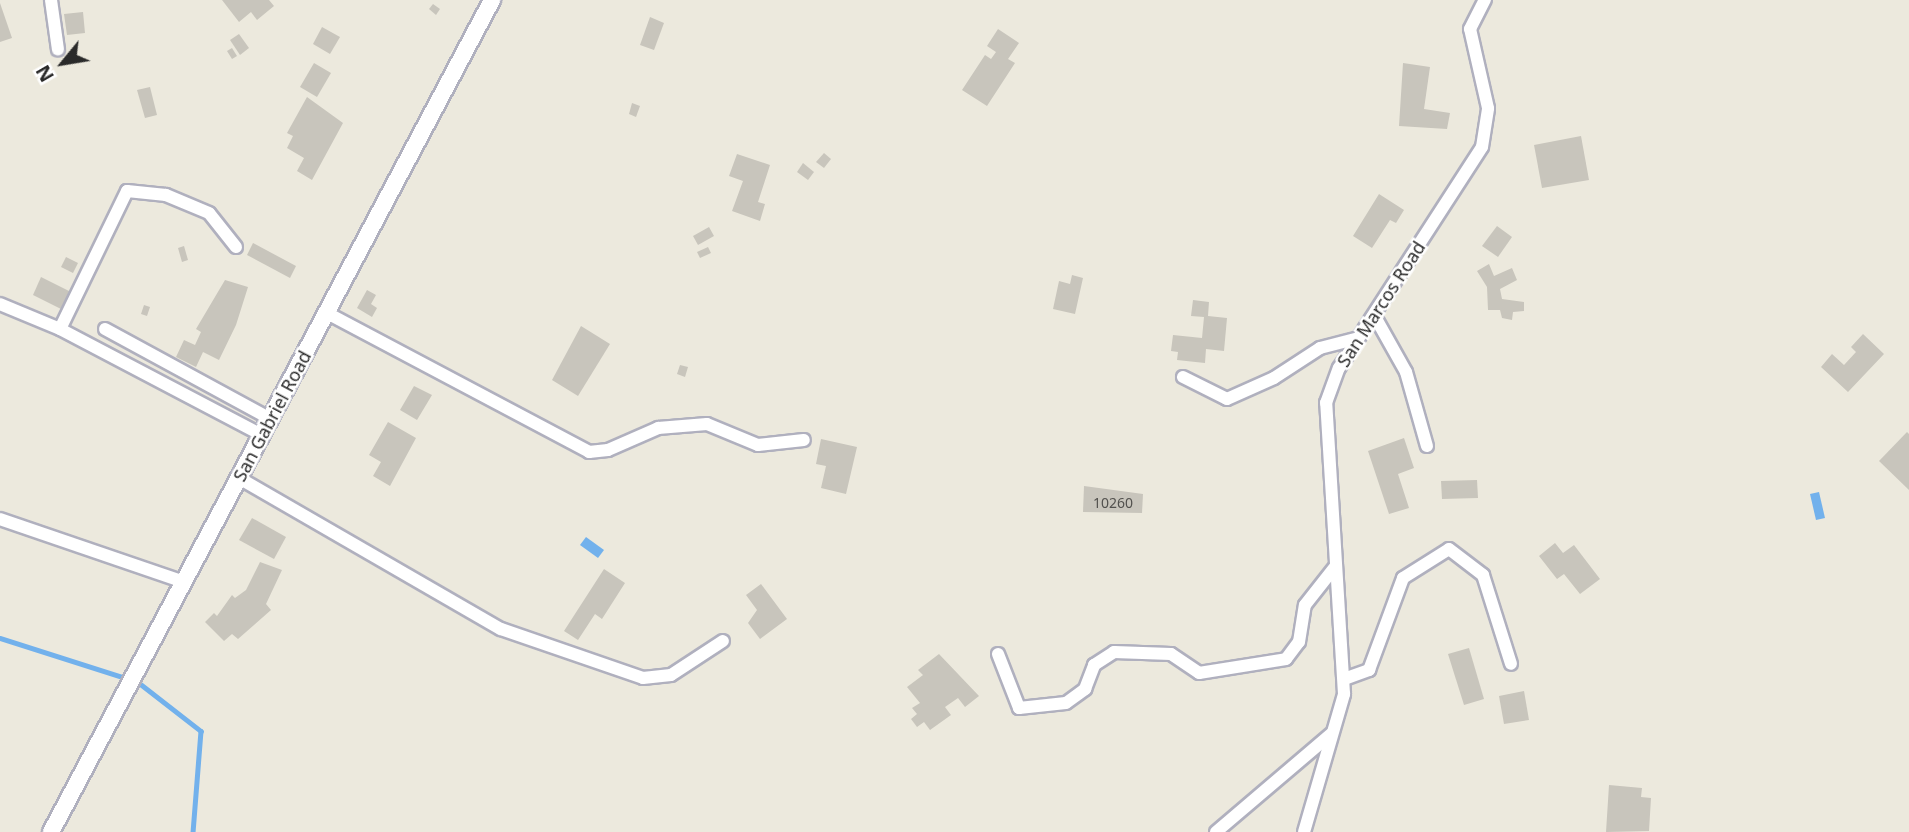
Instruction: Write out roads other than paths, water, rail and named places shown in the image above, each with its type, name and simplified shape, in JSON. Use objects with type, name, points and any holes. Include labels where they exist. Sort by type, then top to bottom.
[{"type":"street","points":[[51,0],[58,50]]},
{"type":"street","name":"San Gabriel Road","points":[[51,832],[492,0]]},
{"type":"street","name":"San Marcos Road","points":[[1304,832],[1332,734],[1344,679],[1326,403],[1339,368],[1482,147],[1488,108],[1470,29],[1485,0]]},
{"type":"street","points":[[60,329],[127,191],[166,195],[209,213],[236,247]]},
{"type":"street","points":[[0,304],[60,329],[262,435]]},
{"type":"street","points":[[327,313],[589,452],[608,450],[658,428],[707,424],[758,445],[804,440]]},
{"type":"street","points":[[1374,315],[1406,372],[1427,446]]},
{"type":"street","points":[[105,329],[271,419]]},
{"type":"street","points":[[1183,377],[1227,399],[1275,378],[1320,348],[1359,338]]},
{"type":"street","points":[[239,478],[501,629],[643,678],[671,675],[723,641]]},
{"type":"street","points":[[0,519],[184,582]]},
{"type":"street","points":[[1344,679],[1368,670],[1404,578],[1449,548],[1483,576],[1511,664]]},
{"type":"street","points":[[998,654],[1019,708],[1066,703],[1085,689],[1094,665],[1114,652],[1171,654],[1199,673],[1286,659],[1299,642],[1305,605],[1335,567]]},
{"type":"street","points":[[1216,832],[1332,734]]},
{"type":"water","points":[[1819,492],[1825,518],[1816,520],[1810,494]]},
{"type":"water","points":[[586,537],[604,550],[598,558],[580,545]]},
{"type":"waterway","points":[[0,638],[138,682],[201,731],[193,832]]}]
